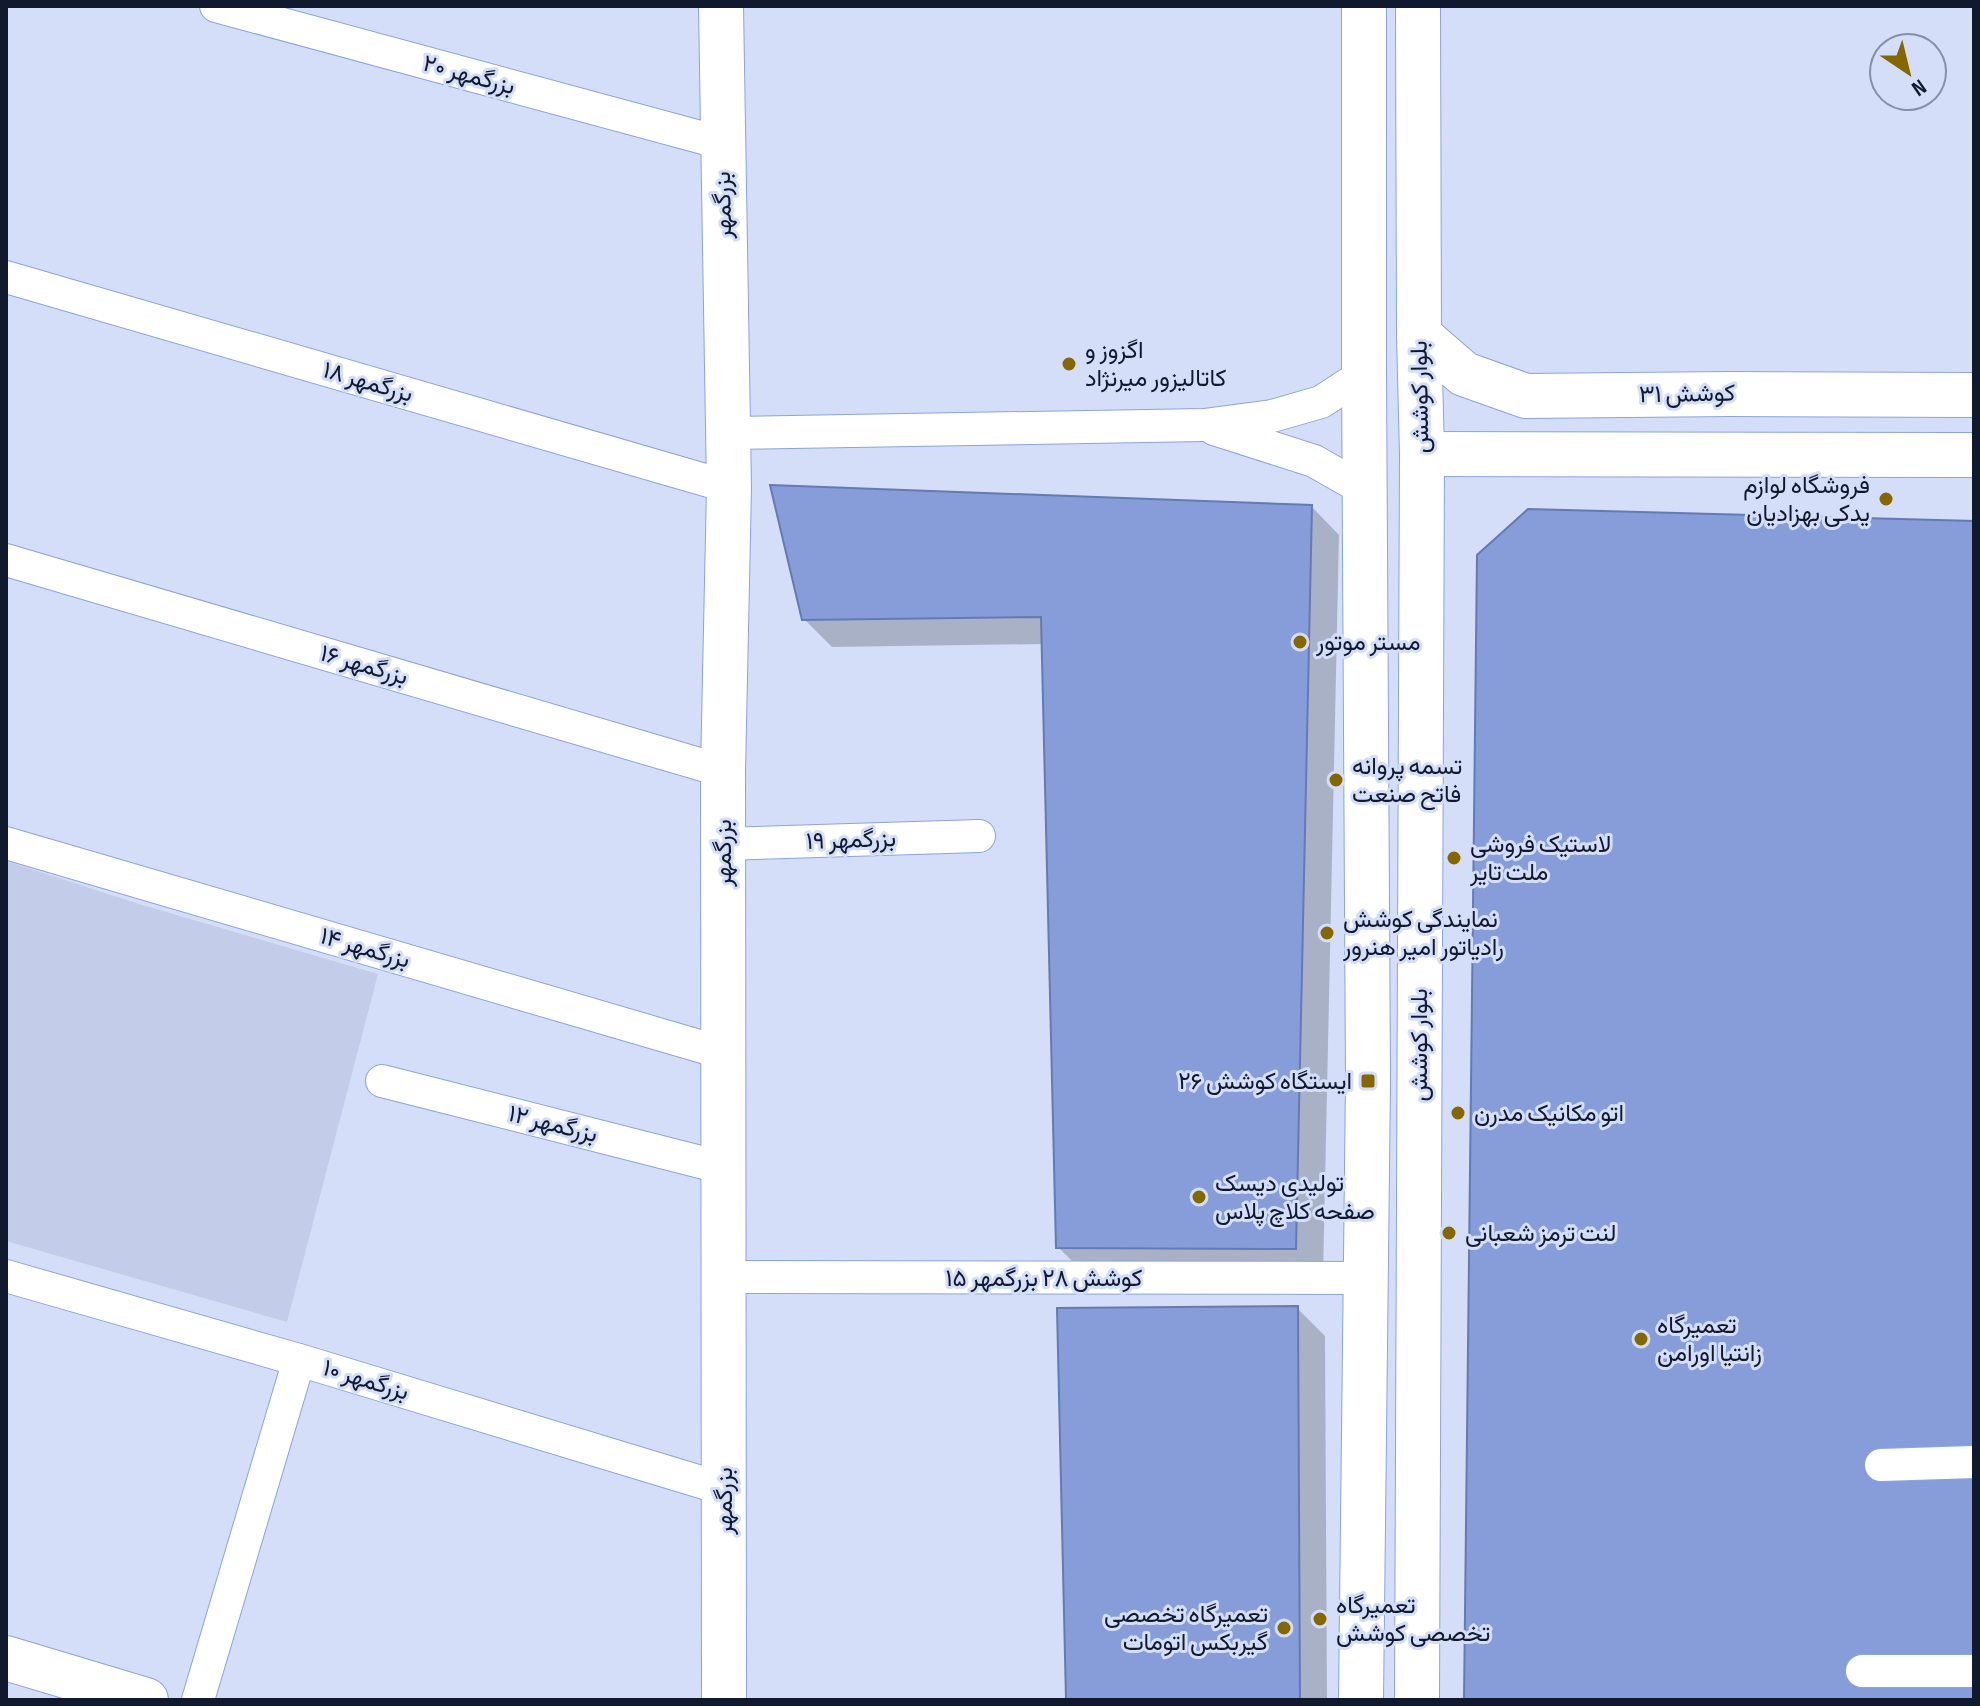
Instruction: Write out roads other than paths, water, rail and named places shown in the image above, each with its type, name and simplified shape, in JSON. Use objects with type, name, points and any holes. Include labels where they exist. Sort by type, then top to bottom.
[{"type":"main road","name":"بزرگمهر","points":[[721,6],[729,487],[723,771],[724,1700]]},
{"type":"main road","points":[[1361,1700],[1368,1081],[1364,6]]},
{"type":"main road","name":"بلوار کوشش","points":[[1417,1700],[1422,454],[1418,6]]},
{"type":"main road","name":"کوشش ۳۱","points":[[1419,335],[1464,374],[1526,396],[1974,395]]},
{"type":"main road","points":[[1364,395],[1422,454],[1974,455]]},
{"type":"main road","points":[[6,1658],[146,1700]]},
{"type":"street","name":"بزرگمهر ۲۰","points":[[216,6],[722,143]]},
{"type":"street","name":"بزرگمهر ۱۸","points":[[6,277],[729,487]]},
{"type":"street","points":[[728,433],[1204,425],[1272,416],[1321,402],[1364,395]]},
{"type":"street","points":[[1204,425],[1314,461],[1365,490]]},
{"type":"street","name":"بزرگمهر ۱۶","points":[[6,560],[723,771]]},
{"type":"street","name":"بزرگمهر ۱۹","points":[[723,844],[979,836]]},
{"type":"street","name":"بزرگمهر ۱۴","points":[[6,843],[723,1053]]},
{"type":"street","name":"بزرگمهر ۱۲","points":[[382,1081],[724,1168]]},
{"type":"street","name":"بزرگمهر ۱۰","points":[[6,1276],[299,1360],[724,1489]]},
{"type":"street","name":"کوشش ۲۸ بزرگمهر ۱۵","points":[[724,1277],[1365,1278]]},
{"type":"street","points":[[198,1700],[299,1360]]},
{"type":"street","points":[[1881,1465],[1974,1462]]},
{"type":"street","points":[[1862,1671],[1974,1671]]},
{"type":"place","name":"اگزوز و کاتالیزور میرنژاد","points":[[1069,364]]},
{"type":"place","name":"فروشگاه لوازم یدکی بهزادیان","points":[[1886,499]]},
{"type":"place","name":"مستر موتور","points":[[1300,642]]},
{"type":"place","name":"تسمه پروانه فاتح صنعت","points":[[1336,780]]},
{"type":"place","name":"لاستیک فروشی ملت تایر","points":[[1454,858]]},
{"type":"place","name":"نمایندگی کوشش رادیاتور امیر هنرور","points":[[1327,933]]},
{"type":"place","name":"ایستگاه کوشش ۲۶","points":[[1368,1081]]},
{"type":"place","name":"اتو مکانیک مدرن","points":[[1458,1113]]},
{"type":"place","name":"تولیدی دیسک صفحه کلاچ پلاس","points":[[1199,1197]]},
{"type":"place","name":"لنت ترمز شعبانی","points":[[1449,1233]]},
{"type":"place","name":"تعمیرگاه زانتیا اورامن","points":[[1641,1339]]},
{"type":"place","name":"تعمیرگاه تخصصی کوشش","points":[[1320,1619]]},
{"type":"place","name":"تعمیرگاه تخصصی گیربکس اتومات","points":[[1284,1628]]}]
